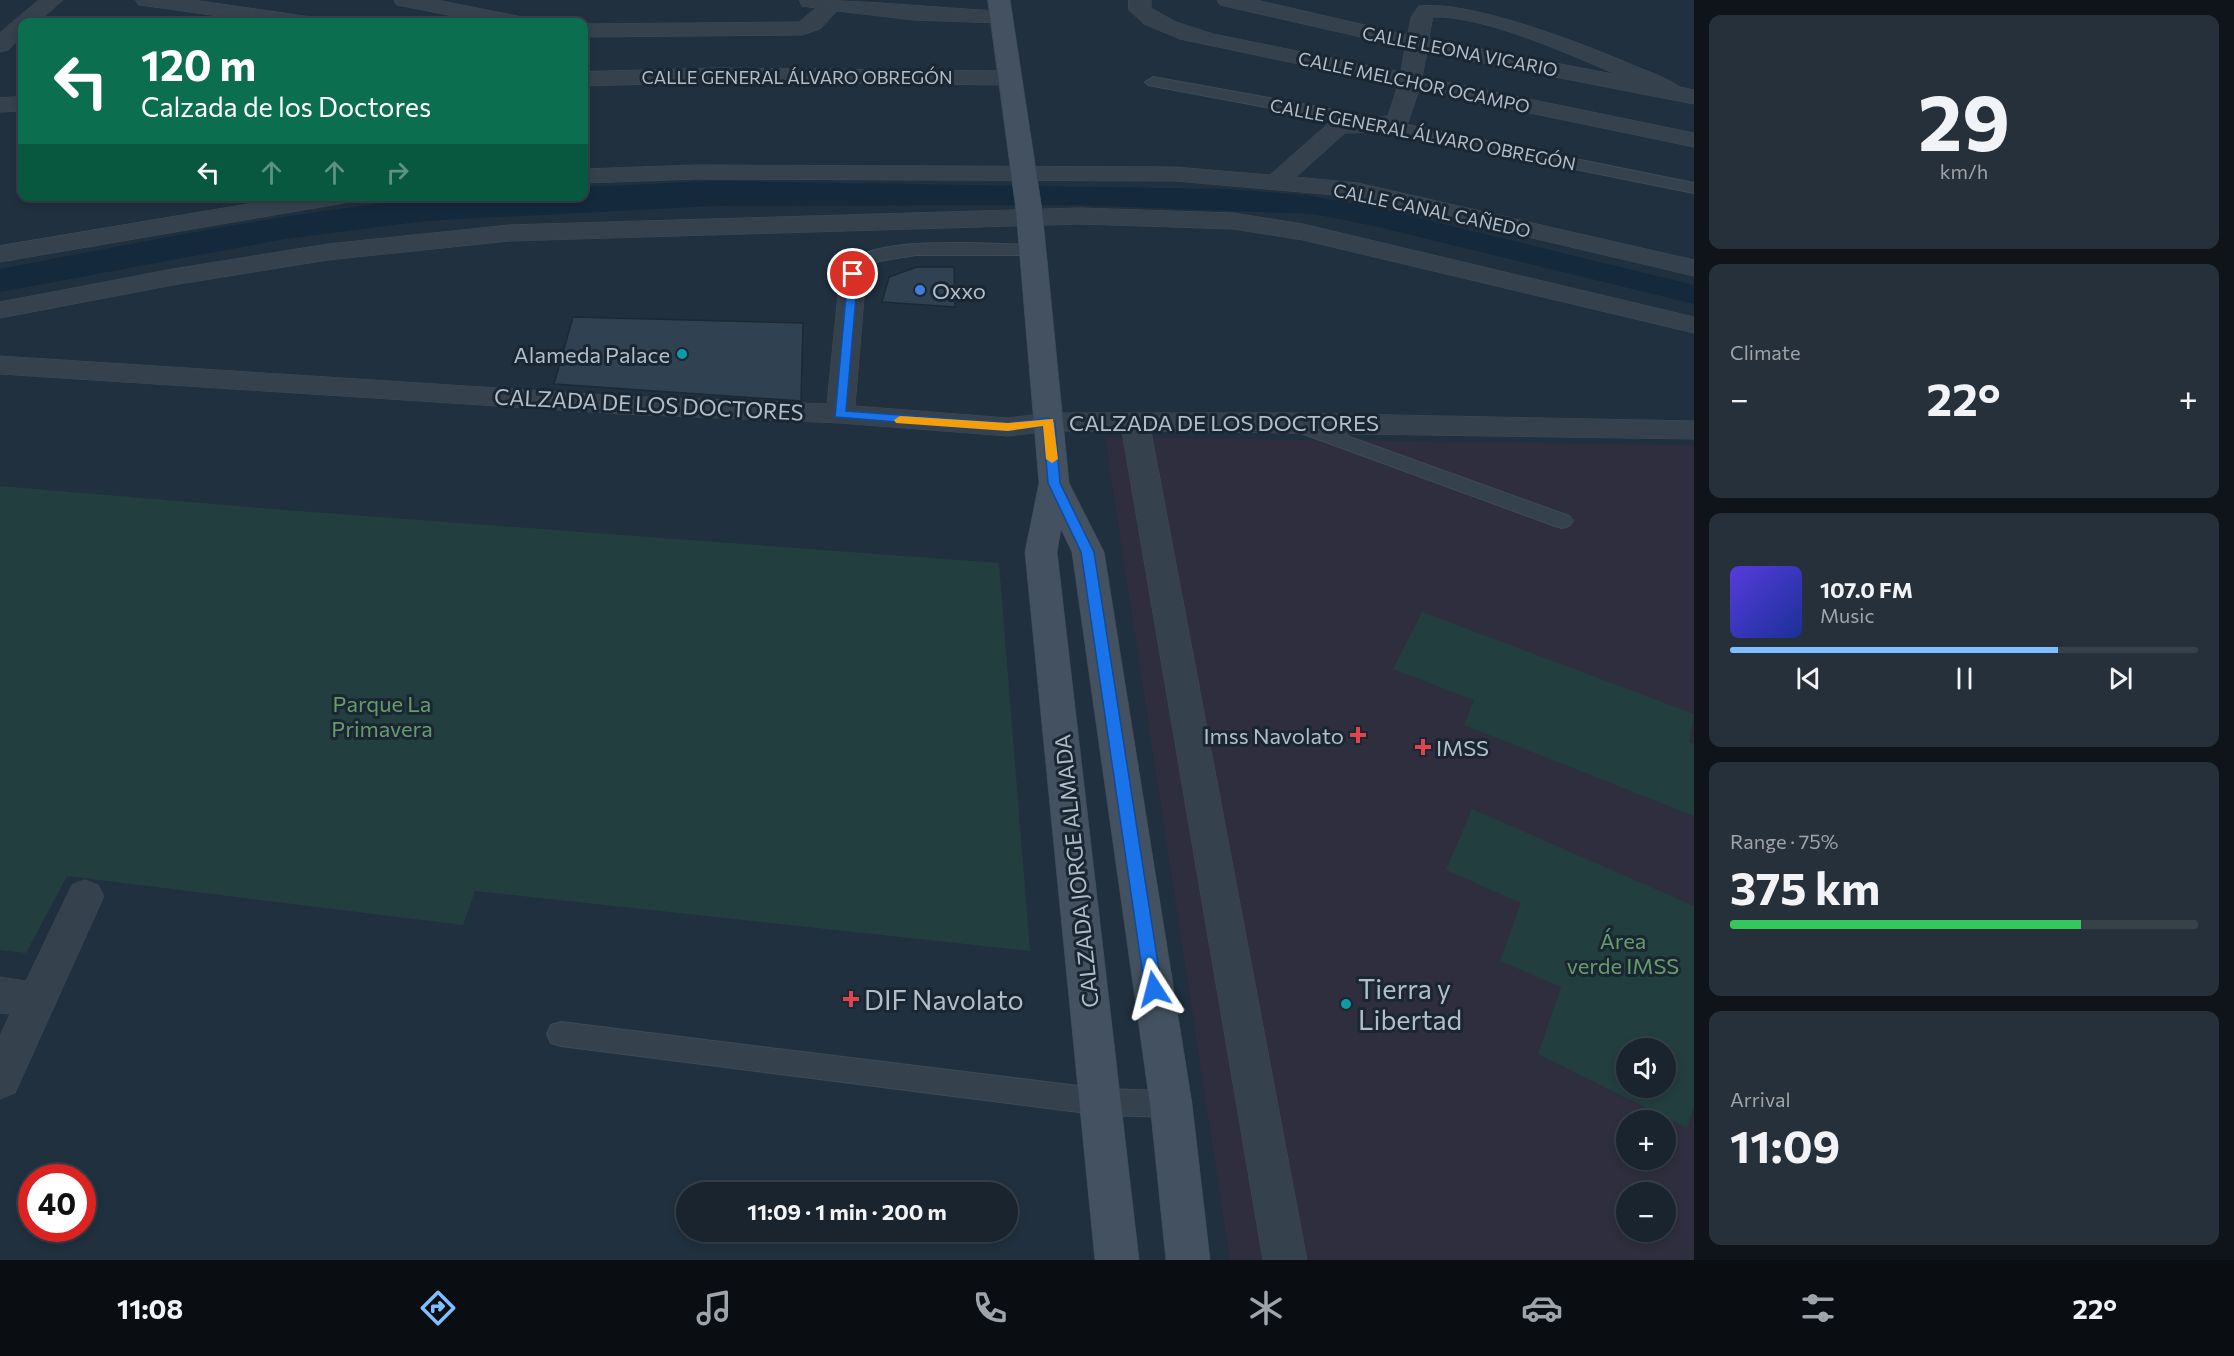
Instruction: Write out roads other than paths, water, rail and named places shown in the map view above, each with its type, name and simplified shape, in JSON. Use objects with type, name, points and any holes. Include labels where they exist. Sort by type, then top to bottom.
[{"type":"street","points":[[29,18],[52,0]]},
{"type":"street","points":[[147,0],[275,18]]},
{"type":"street","points":[[405,0],[494,18]]},
{"type":"street","points":[[805,0],[914,14],[1000,8],[1023,175]]},
{"type":"street","name":"CALLE LEONA VICARIO","points":[[1228,0],[1419,44],[1694,97]]},
{"type":"street","points":[[588,31],[802,28],[812,24],[832,4]]},
{"type":"street","name":"CALLE MELCHOR OCAMPO","points":[[1140,5],[1159,25],[1210,39],[1410,83],[1694,140]]},
{"type":"street","points":[[1275,183],[1339,126],[1389,125],[1399,120],[1419,44],[1422,17],[1427,11],[1444,10],[1485,19],[1594,55],[1671,91]]},
{"type":"street","name":"CALLE GENERAL ÁLVARO OBREGÓN","points":[[588,79],[717,75],[1011,78]]},
{"type":"street","points":[[0,105],[18,104]]},
{"type":"street","name":"CALLE CANAL CAÑEDO","points":[[588,176],[697,172],[1175,174],[1358,190],[1694,268]]},
{"type":"street","name":"CALZADA JORGE ALMADA","points":[[1023,175],[1029,215],[1054,483],[1041,552],[1102,1102],[1117,1260]]},
{"type":"street","points":[[0,254],[314,201]]},
{"type":"street","points":[[0,310],[173,277],[328,252],[509,233],[1029,215],[1233,221],[1303,232],[1694,324]]},
{"type":"street","points":[[840,414],[853,274],[859,264]]},
{"type":"street","name":"CALZADA DE LOS DOCTORES","points":[[0,365],[622,405],[840,414],[1008,427],[1049,422],[1292,422],[1694,430]]},
{"type":"street","points":[[1136,422],[1285,1260]]},
{"type":"street","name":"CALZADA JORGE ALMADA","points":[[1054,483],[1088,552],[1171,1104],[1188,1260]]},
{"type":"street","points":[[0,1080],[19,998],[86,897]]},
{"type":"lane","name":"CALLE GENERAL ÁLVARO OBREGÓN","points":[[1153,82],[1313,111],[1372,125],[1694,188]]},
{"type":"lane","points":[[859,264],[865,260],[894,253],[1032,250]]},
{"type":"lane","points":[[1292,422],[1562,521]]},
{"type":"lane","points":[[561,1034],[1102,1102],[1171,1104]]},
{"type":"place","name":"Oxxo","points":[[920,290]]},
{"type":"place","name":"Alameda Palace","points":[[682,354]]},
{"type":"place","name":"Imss Navolato","points":[[1358,735]]},
{"type":"place","name":"IMSS","points":[[1423,747]]},
{"type":"place","name":"DIF Navolato","points":[[851,999]]},
{"type":"place","name":"Tierra y Libertad","points":[[1346,1004]]},
{"type":"park label","name":"Parque La Primavera","points":[[382,716]]},
{"type":"park label","name":"Área verde IMSS","points":[[1623,952]]}]
